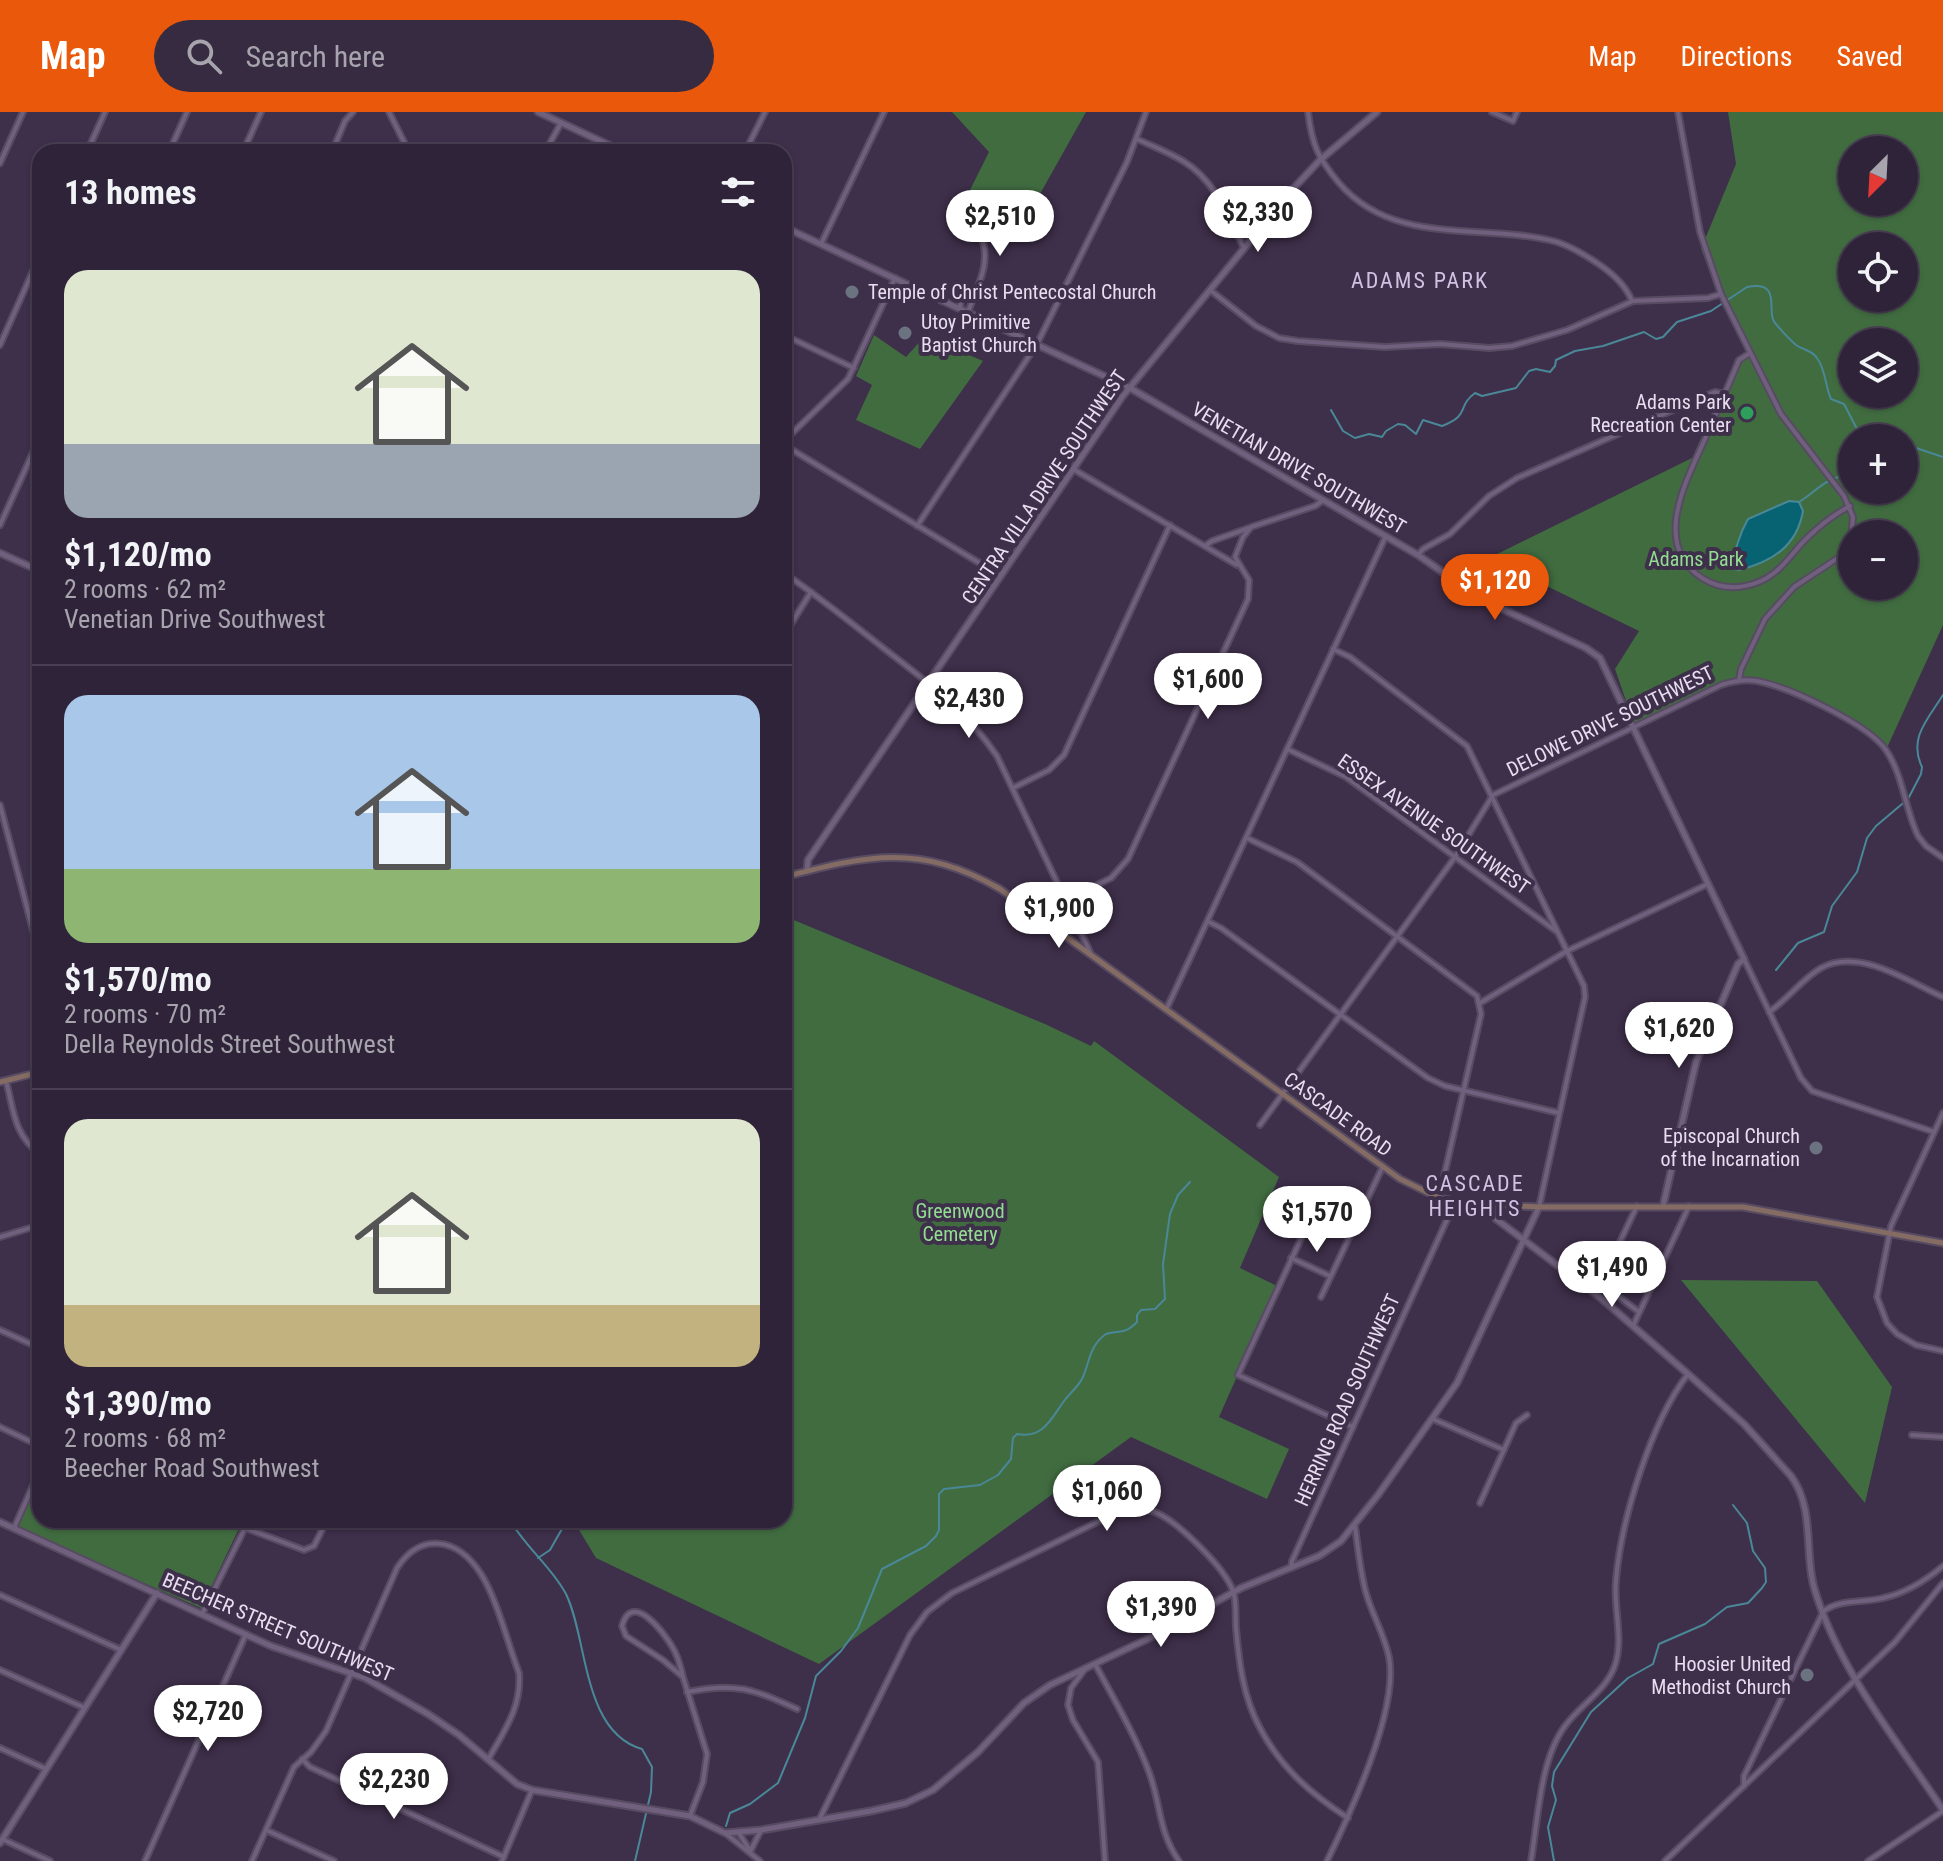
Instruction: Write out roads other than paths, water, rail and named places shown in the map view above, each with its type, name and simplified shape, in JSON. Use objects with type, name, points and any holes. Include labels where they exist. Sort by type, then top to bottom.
[{"type":"main road","name":"CASCADE ROAD","points":[[792,875],[871,857],[899,856],[955,867],[980,878],[1043,920],[1411,1186],[1439,1198],[1493,1207],[1743,1207],[1943,1243]]},
{"type":"main road","points":[[3,1081],[32,1074]]},
{"type":"street","points":[[0,163],[23,112]]},
{"type":"street","points":[[91,144],[105,112]]},
{"type":"street","points":[[173,144],[187,112]]},
{"type":"street","points":[[247,144],[261,112]]},
{"type":"street","points":[[335,144],[345,121],[353,112]]},
{"type":"street","points":[[389,112],[405,144]]},
{"type":"street","points":[[538,112],[607,144]]},
{"type":"street","points":[[749,144],[765,112]]},
{"type":"street","points":[[821,244],[884,112]]},
{"type":"street","points":[[917,526],[1037,344],[1137,139],[1146,112]]},
{"type":"street","points":[[1308,112],[1320,160],[1352,196],[1384,217],[1417,226],[1560,243],[1607,270],[1625,287],[1633,301]]},
{"type":"street","name":"CENTRA VILLA DRIVE SOUTHWEST","points":[[807,871],[808,860],[1130,388],[1292,190],[1320,160],[1377,112]]},
{"type":"street","points":[[1492,112],[1513,121],[1517,112]]},
{"type":"street","points":[[1678,112],[1700,232],[1721,294],[1781,414],[1850,506],[1821,525],[1781,568],[1761,581],[1729,588],[1710,583],[1695,572],[1678,549],[1676,517],[1684,486],[1739,360],[1750,353]]},
{"type":"street","points":[[549,144],[561,123]]},
{"type":"street","points":[[1137,139],[1181,159],[1203,177],[1220,200],[1244,248]]},
{"type":"street","points":[[961,223],[980,235],[986,255],[968,312]]},
{"type":"street","name":"VENETIAN DRIVE SOUTHWEST","points":[[792,231],[1130,388],[1418,555],[1481,599],[1594,652],[1604,664],[1744,959]]},
{"type":"street","points":[[0,345],[32,273]]},
{"type":"street","points":[[792,435],[841,389],[854,368],[895,278]]},
{"type":"street","points":[[932,296],[943,286],[956,288],[961,298],[960,308]]},
{"type":"street","points":[[1210,290],[1256,326],[1279,338],[1385,347],[1440,344],[1489,348],[1512,346],[1567,330],[1633,301],[1708,298],[1721,294]]},
{"type":"street","points":[[792,339],[854,368]]},
{"type":"street","points":[[1418,555],[1450,534],[1489,496],[1517,478],[1715,392],[1725,394]]},
{"type":"street","points":[[792,448],[1001,576]]},
{"type":"street","points":[[0,525],[32,455]]},
{"type":"street","points":[[1073,469],[1238,565]]},
{"type":"street","points":[[1205,546],[1322,501]]},
{"type":"street","name":"DELOWE DRIVE SOUTHWEST","points":[[1260,1125],[1455,857],[1493,795],[1721,685],[1739,680],[1757,633],[1774,606],[1794,587],[1834,561],[1846,549],[1853,528],[1850,506]]},
{"type":"street","points":[[1013,788],[1049,770],[1064,755],[1170,525]]},
{"type":"street","points":[[1036,915],[1111,878],[1128,859],[1248,599],[1249,580],[1235,557],[1251,527]]},
{"type":"street","points":[[1166,1010],[1385,538]]},
{"type":"street","points":[[0,553],[32,567]]},
{"type":"street","points":[[792,579],[930,684],[957,706],[979,730],[1013,788],[1092,956]]},
{"type":"street","points":[[792,622],[811,592]]},
{"type":"street","points":[[725,1833],[761,1830],[906,1803],[933,1790],[978,1752],[1024,1703],[1050,1685],[1156,1635],[1234,1591],[1332,1549],[1355,1526],[1433,1419],[1472,1355],[1539,1207],[1585,997],[1584,986],[1473,756],[1459,738],[1350,657],[1333,649]]},
{"type":"street","points":[[1739,680],[1773,685],[1847,718],[1868,731],[1892,760],[1918,836],[1943,858]]},
{"type":"street","name":"ESSEX AVENUE SOUTHWEST","points":[[1287,749],[1346,777],[1558,932]]},
{"type":"street","points":[[0,805],[32,927]]},
{"type":"street","points":[[0,837],[8,836]]},
{"type":"street","points":[[1247,838],[1297,862],[1472,991],[1480,1003],[1481,1014],[1439,1198]]},
{"type":"street","points":[[1480,1003],[1567,951],[1708,884]]},
{"type":"street","points":[[1209,922],[1428,1078],[1445,1086],[1559,1113]]},
{"type":"street","points":[[1663,1206],[1696,1062],[1738,964],[1744,959],[1801,1078],[1812,1091],[1934,1132]]},
{"type":"street","points":[[1769,1012],[1819,969],[1840,961],[1871,966],[1943,997]]},
{"type":"street","points":[[3,1081],[18,1130],[32,1147]]},
{"type":"street","points":[[1943,1113],[1889,1233],[1878,1286],[1880,1310],[1887,1323],[1907,1341],[1943,1351]]},
{"type":"street","points":[[1321,1297],[1383,1166]]},
{"type":"street","name":"HERRING ROAD SOUTHWEST","points":[[1291,1568],[1455,1202]]},
{"type":"street","points":[[1595,1294],[1637,1206]]},
{"type":"street","points":[[1633,1326],[1689,1206]]},
{"type":"street","points":[[1493,1207],[1496,1219],[1595,1294],[1744,1424],[1798,1485],[1804,1504],[1812,1580],[1823,1612],[1856,1679],[1943,1810],[1868,1861]]},
{"type":"street","points":[[1311,1217],[1238,1375],[1353,1427]]},
{"type":"street","points":[[0,1229],[2,1236],[32,1227]]},
{"type":"street","points":[[1291,1258],[1330,1276]]},
{"type":"street","points":[[1602,1284],[1639,1312]]},
{"type":"street","points":[[0,1330],[32,1344]]},
{"type":"street","points":[[1531,1861],[1546,1773],[1557,1739],[1565,1725],[1605,1683],[1615,1667],[1618,1648],[1616,1581],[1629,1510],[1653,1440],[1688,1374]]},
{"type":"street","points":[[1480,1503],[1516,1423],[1527,1415]]},
{"type":"street","points":[[1433,1419],[1504,1450]]},
{"type":"street","points":[[0,1427],[32,1442]]},
{"type":"street","points":[[1912,1435],[1943,1437]]},
{"type":"street","points":[[14,1528],[32,1488]]},
{"type":"street","points":[[819,1820],[910,1635],[927,1612],[952,1593],[1122,1510],[1135,1508],[1158,1514],[1185,1533],[1211,1560],[1234,1591],[1239,1665],[1260,1728],[1277,1756],[1300,1783],[1348,1818]]},
{"type":"street","name":"BEECHER STREET SOUTHWEST","points":[[0,1522],[287,1653],[351,1672],[428,1714],[517,1784],[532,1790]]},
{"type":"street","points":[[1327,1861],[1348,1818],[1386,1713],[1390,1684],[1389,1658],[1362,1577],[1355,1526]]},
{"type":"street","points":[[202,1614],[245,1528],[304,1550],[314,1546],[323,1528]]},
{"type":"street","points":[[252,1861],[294,1767],[326,1731],[397,1568],[405,1555],[417,1546],[444,1544],[473,1564],[485,1582],[519,1673],[521,1689],[517,1708],[488,1760]]},
{"type":"street","points":[[1744,1786],[1744,1776],[1823,1612],[1830,1605],[1866,1602],[1895,1595],[1927,1579],[1943,1566]]},
{"type":"street","points":[[1665,1861],[1911,1625],[1943,1583]]},
{"type":"street","points":[[50,1861],[1,1840],[157,1593]]},
{"type":"street","points":[[0,1595],[121,1650]]},
{"type":"street","points":[[683,1677],[626,1636],[622,1626],[626,1616],[633,1612],[641,1613],[658,1627],[674,1650],[683,1677],[707,1754],[703,1782],[690,1816]]},
{"type":"street","points":[[145,1861],[246,1634]]},
{"type":"street","points":[[1095,1664],[1144,1759],[1155,1790],[1162,1831],[1179,1861]]},
{"type":"street","points":[[1085,1669],[1071,1688],[1068,1705],[1073,1720],[1098,1762],[1105,1861]]},
{"type":"street","points":[[0,1670],[85,1708]]},
{"type":"street","points":[[687,1692],[720,1687],[748,1688],[797,1709]]},
{"type":"street","points":[[0,1748],[46,1769]]},
{"type":"street","points":[[302,1759],[310,1767],[503,1859],[532,1790],[690,1816],[725,1833],[760,1861]]},
{"type":"street","points":[[266,1830],[334,1861]]},
{"type":"street","points":[[750,1852],[761,1830]]},
{"type":"street","points":[[739,1833],[750,1852]]},
{"type":"waterway","points":[[1331,410],[1343,431],[1355,438],[1369,434],[1382,437],[1398,424],[1405,425],[1416,434],[1423,420],[1442,426],[1457,418],[1475,393],[1482,396],[1516,388],[1529,371],[1550,372],[1556,360],[1575,351],[1603,346],[1644,332],[1656,339],[1663,337],[1677,322],[1711,311],[1747,287],[1758,286],[1766,288],[1769,293],[1775,323],[1796,345],[1815,355],[1831,399],[1844,404],[1854,424]]},
{"type":"waterway","points":[[1918,449],[1943,457]]},
{"type":"waterway","points":[[1799,502],[1838,477]]},
{"type":"waterway","points":[[1776,970],[1798,943],[1824,932],[1832,906],[1857,872],[1867,838],[1876,826],[1908,799],[1921,774],[1917,747],[1922,729],[1943,695]]},
{"type":"waterway","points":[[726,1826],[730,1813],[750,1804],[778,1783],[805,1718],[816,1676],[858,1628],[882,1569],[926,1546],[936,1536],[939,1530],[939,1494],[944,1489],[980,1485],[998,1475],[1011,1459],[1013,1438],[1017,1434],[1040,1431],[1050,1421],[1081,1380],[1101,1338],[1129,1329],[1137,1322],[1141,1310],[1155,1309],[1165,1299],[1163,1264],[1170,1214],[1178,1195],[1190,1182]]},
{"type":"waterway","points":[[1554,1861],[1548,1827],[1556,1800],[1552,1786],[1554,1772],[1591,1712],[1628,1678],[1653,1664],[1659,1644],[1705,1624],[1727,1607],[1748,1603],[1766,1582],[1765,1568],[1753,1551],[1747,1523],[1733,1505]]},
{"type":"waterway","points":[[515,1528],[566,1594],[597,1704],[608,1724],[622,1739],[642,1749],[652,1767],[651,1792],[635,1861]]},
{"type":"waterway","points":[[538,1558],[550,1550],[562,1528]]},
{"type":"place","name":"Temple of Christ Pentecostal Church","points":[[852,292]]},
{"type":"place","name":"Utoy Primitive Baptist Church","points":[[905,333]]},
{"type":"place","name":"Adams Park Recreation Center","points":[[1747,413]]},
{"type":"place","name":"Episcopal Church of the Incarnation","points":[[1816,1148]]},
{"type":"place","name":"Hoosier United Methodist Church","points":[[1807,1675]]},
{"type":"district","name":"ADAMS PARK","points":[[1420,280]]},
{"type":"district","name":"CASCADE HEIGHTS","points":[[1475,1196]]},
{"type":"park label","name":"Adams Park","points":[[1696,559]]},
{"type":"park label","name":"Greenwood Cemetery","points":[[960,1222]]}]
